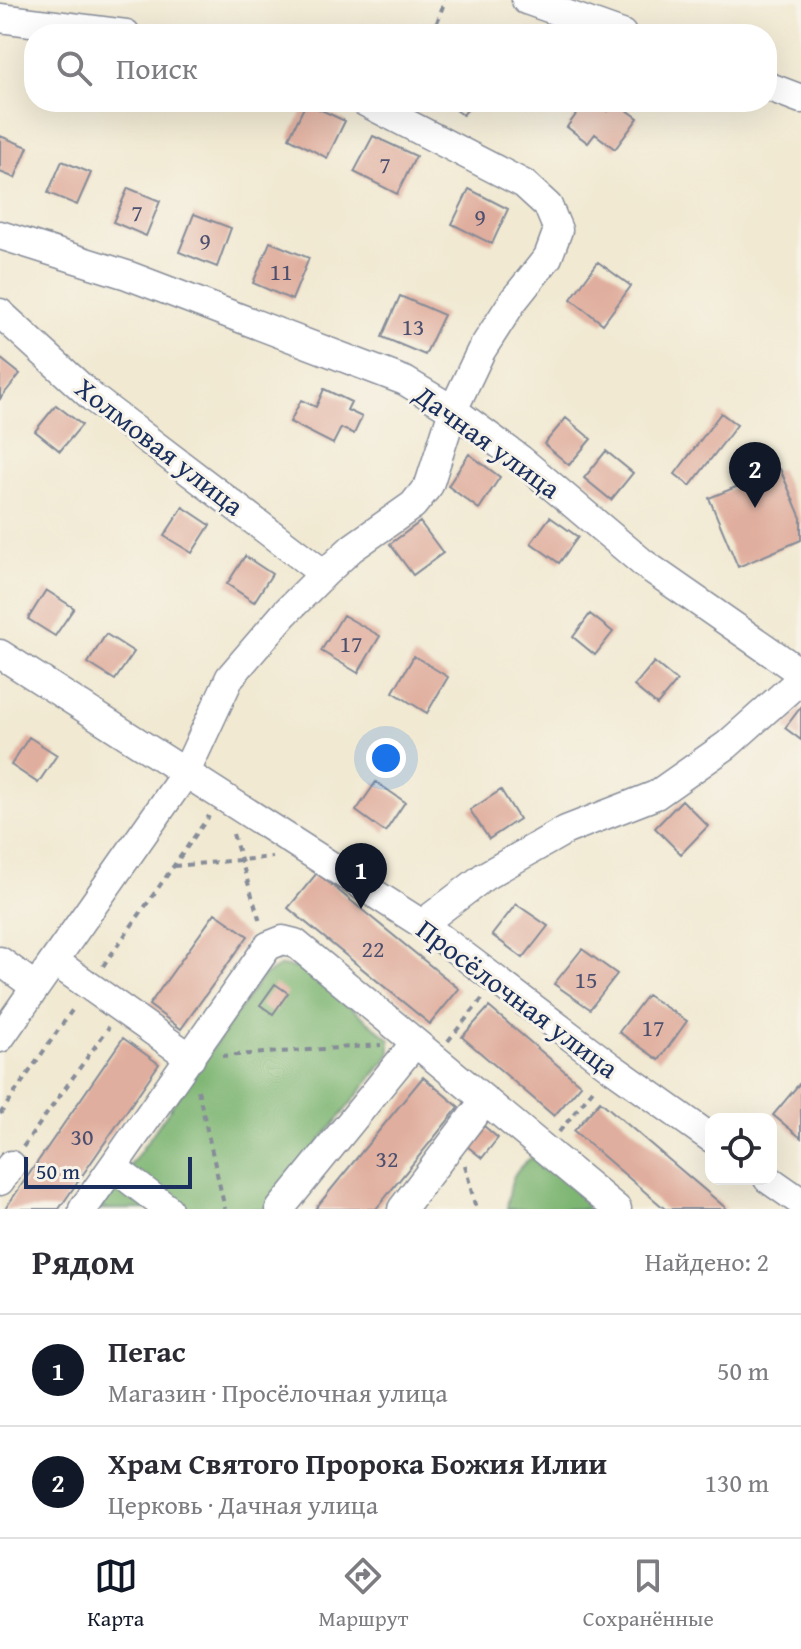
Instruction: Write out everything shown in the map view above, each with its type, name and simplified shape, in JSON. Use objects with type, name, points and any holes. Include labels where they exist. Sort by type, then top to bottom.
[{"type":"street","points":[[526,0],[594,24]]},
{"type":"street","points":[[0,18],[47,24]]},
{"type":"street","points":[[777,90],[801,99]]},
{"type":"street","points":[[0,1038],[185,774],[230,677],[285,613],[324,574],[352,548],[413,505],[429,485],[453,410],[489,339],[513,301],[548,257],[558,230],[548,206],[524,184],[384,112]]},
{"type":"street","name":"Дачная улица","points":[[0,235],[127,275],[405,381],[453,410],[520,459],[643,563],[801,676]]},
{"type":"street","name":"Холмовая улица","points":[[0,313],[93,398],[324,574]]},
{"type":"street","name":"Просёлочная улица","points":[[0,654],[422,924],[705,1134]]},
{"type":"street","points":[[422,924],[485,876],[566,830],[656,795],[727,745],[801,676]]},
{"type":"street","points":[[83,1209],[268,946],[283,940],[295,943],[617,1209]]},
{"type":"street","points":[[0,961],[34,986]]},
{"type":"street","points":[[54,961],[191,1058]]},
{"type":"street","points":[[280,1209],[425,1051]]},
{"type":"street","points":[[402,1209],[485,1100]]},
{"type":"street","points":[[113,1167],[168,1209]]},
{"type":"street","points":[[777,1185],[801,1202]]},
{"type":"path","points":[[437,24],[445,0]]},
{"type":"path","points":[[222,798],[268,946]]},
{"type":"path","points":[[0,1114],[222,798]]},
{"type":"path","points":[[173,866],[242,862],[307,852]]},
{"type":"path","points":[[225,1209],[191,1058],[425,1051],[497,981]]},
{"type":"path","points":[[5,1173],[122,1009]]},
{"type":"path","points":[[544,1149],[611,1067]]},
{"type":"path","points":[[459,1135],[476,1209]]},
{"type":"green space","points":[[281,966],[303,969],[390,1039],[390,1055],[265,1209],[100,1209],[263,976]]},
{"type":"green space","points":[[535,1155],[599,1209],[507,1209],[516,1172]]},
{"type":"building","points":[[302,112],[326,112],[345,121],[327,158],[289,138]]},
{"type":"building","points":[[578,112],[630,112],[638,118],[615,149],[595,134],[588,143],[567,127]]},
{"type":"building","points":[[0,136],[28,147],[15,178],[0,172]]},
{"type":"building","points":[[373,136],[416,156],[397,194],[354,172]]},
{"type":"building","points":[[62,161],[91,173],[77,205],[48,193]]},
{"type":"building","points":[[128,188],[160,201],[146,236],[113,222]]},
{"type":"building","points":[[469,189],[508,209],[492,244],[452,224]]},
{"type":"building","points":[[194,214],[231,228],[217,267],[179,252]]},
{"type":"building","points":[[270,242],[309,258],[292,300],[253,283]]},
{"type":"building","points":[[598,262],[631,286],[603,324],[571,299]]},
{"type":"building","points":[[400,296],[444,315],[425,355],[382,337]]},
{"type":"building","points":[[0,358],[20,374],[0,399]]},
{"type":"building","points":[[324,389],[351,402],[347,410],[362,417],[354,434],[341,428],[333,444],[290,422],[301,400],[316,407]]},
{"type":"building","points":[[56,405],[82,425],[60,451],[35,431]]},
{"type":"building","points":[[721,413],[737,425],[690,486],[675,474]]},
{"type":"building","points":[[566,418],[591,439],[569,465],[544,444]]},
{"type":"building","points":[[606,451],[633,473],[611,500],[584,478]]},
{"type":"building","points":[[469,454],[500,477],[479,509],[448,486]]},
{"type":"building","points":[[780,469],[801,518],[801,540],[738,567],[709,498]]},
{"type":"building","points":[[183,507],[210,525],[192,553],[164,536]]},
{"type":"building","points":[[550,517],[578,537],[559,563],[531,543]]},
{"type":"building","points":[[420,522],[443,553],[413,575],[390,544]]},
{"type":"building","points":[[245,556],[272,574],[254,602],[227,584]]},
{"type":"building","points":[[46,590],[74,608],[55,636],[28,619]]},
{"type":"building","points":[[590,614],[613,632],[595,655],[573,637]]},
{"type":"building","points":[[343,615],[380,636],[358,673],[321,651]]},
{"type":"building","points":[[106,634],[134,652],[115,680],[88,663]]},
{"type":"building","points":[[414,656],[448,677],[427,713],[393,692]]},
{"type":"building","points":[[654,662],[677,681],[657,705],[634,686]]},
{"type":"building","points":[[801,707],[801,740],[785,728]]},
{"type":"building","points":[[29,737],[57,755],[38,783],[11,765]]},
{"type":"building","points":[[376,782],[405,802],[385,832],[356,811]]},
{"type":"building","points":[[501,790],[519,819],[489,839],[470,810]]},
{"type":"building","points":[[682,800],[708,826],[681,854],[655,828]]},
{"type":"building","points":[[317,873],[459,989],[430,1024],[288,908]]},
{"type":"building","points":[[516,904],[548,926],[523,958],[492,935]]},
{"type":"building","points":[[215,913],[248,936],[181,1029],[149,1005]]},
{"type":"building","points":[[582,949],[617,974],[590,1009],[554,984]]},
{"type":"building","points":[[275,984],[288,993],[273,1014],[260,1005]]},
{"type":"building","points":[[647,995],[687,1021],[659,1060],[619,1032]]},
{"type":"building","points":[[489,1007],[581,1085],[554,1116],[462,1037]]},
{"type":"building","points":[[123,1038],[159,1064],[59,1209],[5,1209]]},
{"type":"building","points":[[423,1077],[459,1107],[376,1209],[315,1209]]},
{"type":"building","points":[[799,1084],[801,1138],[775,1113]]},
{"type":"building","points":[[600,1101],[727,1209],[665,1209],[574,1131]]},
{"type":"building","points":[[484,1126],[498,1138],[482,1158],[467,1146]]},
{"type":"place","name":"Храм Святого Пророка Божия Илии","points":[[755,508]]},
{"type":"place","name":"Пегас","points":[[361,909]]}]
